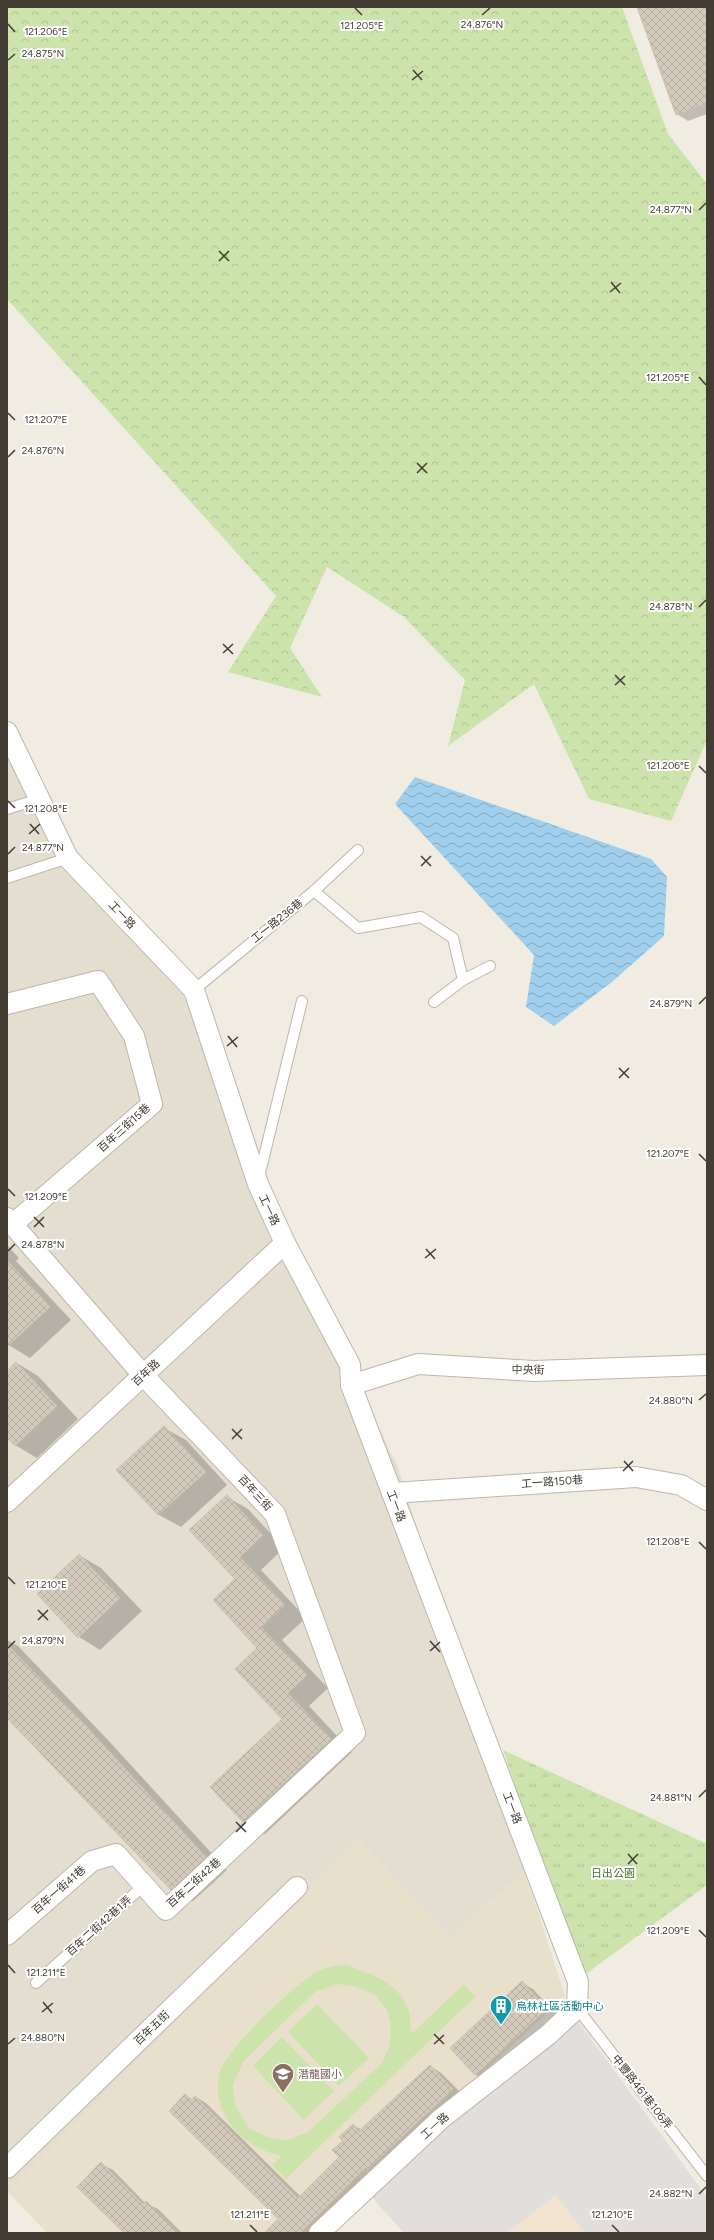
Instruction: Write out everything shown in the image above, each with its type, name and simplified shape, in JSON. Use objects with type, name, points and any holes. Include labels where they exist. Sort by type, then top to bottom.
[{"type":"street","name":"工一路","points":[[7,732],[68,858],[194,990],[258,1184],[285,1243],[350,1365],[351,1385],[578,1982],[577,2008],[548,2034],[442,2118],[319,2233]]},
{"type":"street","name":"百年三街15巷","points":[[7,1004],[98,981],[134,1036],[152,1104],[10,1221]]},
{"type":"street","name":"百年三街","points":[[10,1221],[143,1375],[276,1514],[355,1734],[242,1839]]},
{"type":"street","name":"百年路","points":[[7,1502],[285,1243]]},
{"type":"street","name":"中央街","points":[[351,1385],[418,1364],[534,1371],[707,1365]]},
{"type":"street","name":"工一路150巷","points":[[392,1493],[636,1477],[681,1485],[707,1500]]},
{"type":"street","name":"百年二街42巷","points":[[116,1854],[166,1910],[242,1839]]},
{"type":"street","name":"百年一街41巷","points":[[7,1935],[92,1861],[116,1854]]},
{"type":"street","name":"百年五街","points":[[7,2168],[297,1888]]},
{"type":"lane","points":[[7,809],[39,799]]},
{"type":"lane","name":"工一路236巷","points":[[194,990],[314,892],[358,850]]},
{"type":"lane","points":[[7,878],[68,858]]},
{"type":"lane","points":[[314,892],[358,928],[421,917],[453,938],[463,980]]},
{"type":"lane","points":[[434,1002],[463,980],[490,966]]},
{"type":"lane","points":[[258,1184],[302,1001]]},
{"type":"lane","name":"百年二街42巷1弄","points":[[36,1983],[144,1885]]},
{"type":"lane","name":"中豐路461巷106弄","points":[[577,2008],[707,2176]]},
{"type":"shaded area","points":[[7,738],[72,868],[183,994],[265,1198],[398,1467],[525,1871],[450,1938],[359,1840],[8,2192]]},
{"type":"shaded area","name":"潛龍國小","points":[[359,1840],[450,1938],[525,1871],[565,1996],[311,2233],[47,2233],[8,2192]]},
{"type":"shaded area","points":[[577,2020],[707,2197],[707,2233],[585,2233],[556,2195],[507,2233],[404,2233],[369,2194]]},
{"type":"shaded area","points":[[557,2195],[585,2233],[507,2233]]},
{"type":"green space","points":[[7,7],[622,7],[668,134],[707,184],[707,740],[671,821],[589,799],[534,684],[448,746],[465,680],[404,617],[327,567],[290,648],[322,697],[228,672],[276,596],[7,299]]},
{"type":"green space","name":"日出公園","points":[[503,1750],[707,1844],[707,1885],[579,1979]]},
{"type":"green space","points":[[347,1965],[375,1976],[393,1987],[400,1994],[406,2003],[409,2012],[411,2034],[464,1984],[475,1997],[286,2179],[272,2165],[282,2156],[255,2146],[233,2127],[225,2114],[219,2101],[218,2086],[220,2071],[225,2061],[248,2033],[292,1990],[323,1969]],"holes":[[[338,1984],[356,1987],[374,1994],[387,2010],[391,2025],[390,2045],[382,2063],[308,2132],[287,2140],[267,2137],[249,2128],[235,2105],[233,2085],[243,2062],[315,1992]]]},
{"type":"green space","points":[[317,2004],[369,2058],[339,2086],[288,2032]]},
{"type":"green space","points":[[282,2037],[334,2091],[304,2120],[253,2066]]},
{"type":"water","points":[[415,777],[651,859],[667,877],[664,936],[613,981],[554,1026],[526,1007],[534,955],[395,804]]},
{"type":"building","points":[[637,7],[707,7],[707,103],[676,115]]},
{"type":"building","points":[[7,1260],[50,1307],[7,1347]]},
{"type":"building","points":[[16,1362],[57,1406],[15,1446],[7,1438],[7,1371]]},
{"type":"building","points":[[164,1426],[206,1472],[158,1515],[116,1470]]},
{"type":"building","points":[[227,1495],[263,1535],[240,1557],[285,1605],[261,1627],[307,1675],[288,1693],[331,1739],[243,1822],[210,1787],[282,1719],[235,1669],[257,1648],[213,1600],[235,1579],[189,1530]]},
{"type":"building","points":[[79,1554],[120,1598],[78,1638],[37,1594]]},
{"type":"building","points":[[7,1644],[86,1726],[206,1857],[171,1890],[7,1718]]},
{"type":"building","name":"烏林社區活動中心","points":[[522,1981],[547,2009],[475,2075],[450,2048]]},
{"type":"building","points":[[430,2065],[453,2089],[368,2169],[366,2167],[300,2233],[264,2233],[278,2219],[169,2111],[185,2094],[191,2100],[195,2096],[298,2198],[339,2157],[332,2150],[343,2141],[339,2137],[353,2124],[359,2131]]},
{"type":"building","points":[[101,2162],[143,2204],[146,2201],[178,2233],[124,2233],[77,2187]]},
{"type":"place","name":"烏林社區活動中心","points":[[501,2026]]},
{"type":"place","name":"潛龍國小","points":[[283,2094]]}]
